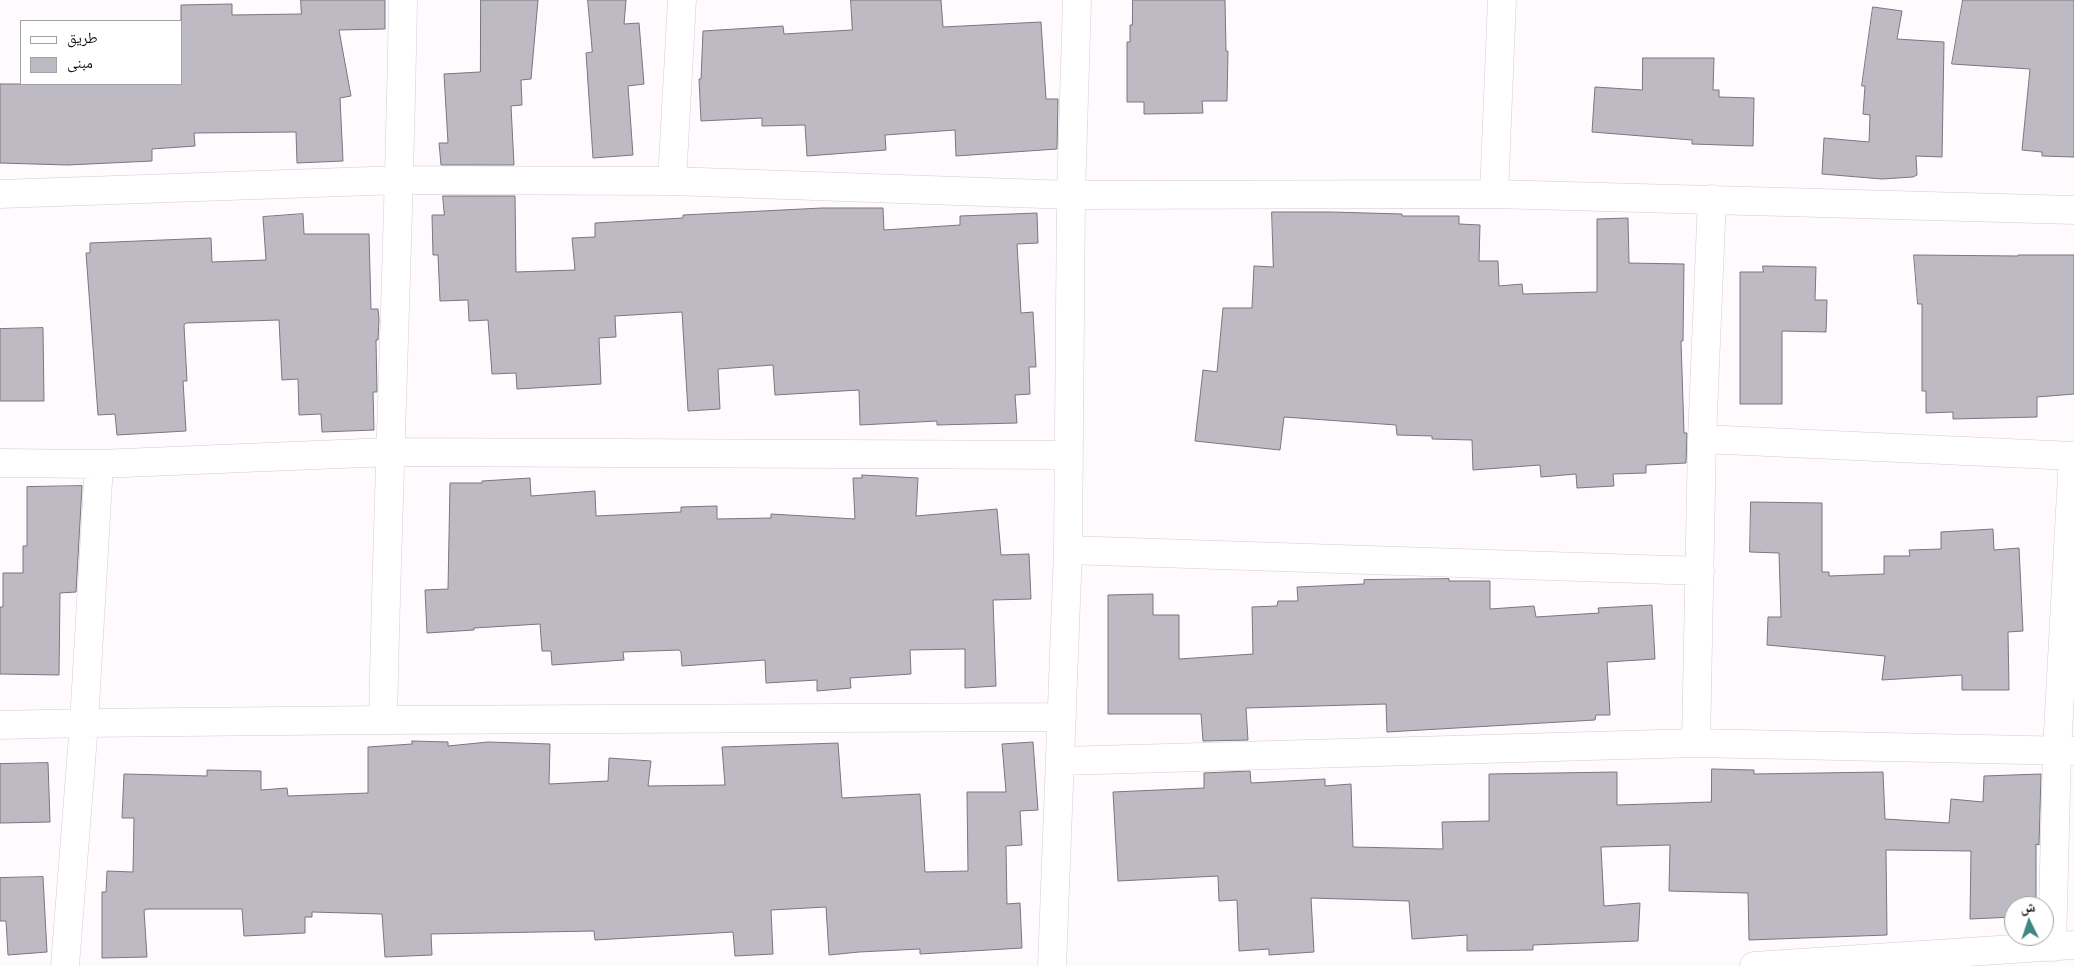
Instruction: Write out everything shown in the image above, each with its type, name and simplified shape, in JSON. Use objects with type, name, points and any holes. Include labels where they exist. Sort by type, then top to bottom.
[{"type":"street","points":[[383,720],[389,452],[400,180],[403,0]]},
{"type":"street","points":[[672,181],[682,0]]},
{"type":"street","points":[[1052,966],[1068,550],[1072,195],[1077,0]]},
{"type":"street","points":[[1494,194],[1502,0]]},
{"type":"street","points":[[0,194],[400,180],[672,181],[1072,195],[1494,194],[2074,210]]},
{"type":"street","points":[[1696,743],[1702,439],[1712,199]]},
{"type":"street","points":[[1702,439],[2073,456],[2065,751],[2063,946],[1754,966]]},
{"type":"street","points":[[0,463],[99,464],[389,452],[1068,456]]},
{"type":"street","points":[[65,966],[84,722],[99,464]]},
{"type":"street","points":[[1068,550],[1700,571]]},
{"type":"street","points":[[0,725],[84,722],[1062,716]]},
{"type":"street","points":[[1061,761],[1696,743],[2065,751]]},
{"type":"building","points":[[301,0],[385,0],[385,29],[339,30],[351,96],[340,98],[343,161],[297,163],[296,132],[194,133],[195,146],[152,149],[152,161],[68,165],[0,163],[0,84],[182,85],[181,5],[232,4],[232,15],[301,14]]},
{"type":"building","points":[[481,0],[538,0],[531,79],[521,80],[522,105],[511,106],[514,165],[441,165],[439,143],[448,143],[444,74],[480,72]]},
{"type":"building","points":[[588,0],[626,0],[624,24],[639,23],[644,84],[628,86],[633,155],[593,158],[586,53],[592,52]]},
{"type":"building","points":[[851,0],[941,0],[943,27],[1041,22],[1046,99],[1058,99],[1057,149],[956,156],[955,130],[885,135],[886,150],[807,156],[805,125],[762,126],[762,118],[701,121],[699,79],[701,79],[703,31],[783,26],[784,34],[852,30]]},
{"type":"building","points":[[1133,0],[1225,0],[1226,51],[1228,51],[1227,101],[1202,101],[1203,113],[1144,114],[1144,102],[1127,102],[1127,42],[1130,42]]},
{"type":"building","points":[[1963,0],[2074,0],[2074,157],[2042,156],[2042,152],[2022,150],[2030,69],[1952,64]]},
{"type":"building","points":[[1873,7],[1902,11],[1897,39],[1944,42],[1942,157],[1916,156],[1917,175],[1913,177],[1882,179],[1822,174],[1824,138],[1869,142],[1870,115],[1863,114],[1865,86],[1862,86]]},
{"type":"building","points":[[1643,58],[1714,58],[1713,90],[1719,90],[1719,97],[1754,98],[1753,146],[1692,144],[1692,140],[1592,132],[1595,87],[1642,90]]},
{"type":"building","points":[[443,196],[515,196],[516,272],[575,270],[572,238],[595,237],[595,223],[683,218],[683,215],[822,208],[883,208],[884,230],[960,225],[960,216],[1037,213],[1038,243],[1017,244],[1021,313],[1033,312],[1036,367],[1029,367],[1030,394],[1015,395],[1017,423],[937,425],[937,421],[860,425],[859,390],[775,395],[773,365],[718,369],[720,409],[688,411],[682,312],[615,316],[616,337],[599,338],[601,384],[517,389],[516,373],[492,374],[488,320],[469,321],[468,300],[440,301],[438,255],[433,255],[432,215],[444,215]]},
{"type":"building","points":[[1272,212],[1459,216],[1459,224],[1480,225],[1479,261],[1498,261],[1499,286],[1522,284],[1523,294],[1597,292],[1597,219],[1628,218],[1629,263],[1684,264],[1683,341],[1681,341],[1684,433],[1687,433],[1686,463],[1646,465],[1646,473],[1613,474],[1614,486],[1577,488],[1576,474],[1541,477],[1540,465],[1473,470],[1472,440],[1432,439],[1432,436],[1397,435],[1396,425],[1284,417],[1280,450],[1195,441],[1203,370],[1217,372],[1223,308],[1252,308],[1254,266],[1273,267]]},
{"type":"building","points":[[303,214],[304,234],[369,234],[371,309],[378,309],[379,320],[378,340],[376,340],[377,392],[373,392],[374,430],[322,432],[321,414],[299,415],[298,379],[282,380],[279,320],[186,323],[184,325],[187,381],[183,381],[186,431],[117,435],[115,414],[98,415],[86,253],[90,253],[90,243],[211,238],[212,262],[266,260],[263,217]]},
{"type":"building","points":[[1914,255],[2074,255],[2074,394],[2037,397],[2037,417],[1953,419],[1953,412],[1926,413],[1926,391],[1922,391],[1922,304],[1918,304]]},
{"type":"building","points":[[1763,266],[1816,267],[1815,300],[1827,300],[1826,332],[1782,331],[1782,404],[1740,404],[1740,272],[1763,272]]},
{"type":"building","points":[[43,328],[44,401],[0,401],[0,329]]},
{"type":"building","points":[[862,475],[918,478],[916,516],[997,509],[1001,555],[1029,554],[1031,599],[993,600],[996,686],[965,688],[965,649],[910,650],[911,674],[850,678],[851,688],[817,691],[817,680],[766,683],[765,660],[682,666],[681,652],[679,650],[623,652],[624,660],[552,665],[551,651],[542,651],[540,624],[427,633],[425,590],[448,589],[450,483],[482,483],[482,481],[530,478],[531,496],[595,491],[596,516],[681,512],[681,507],[717,506],[717,519],[771,518],[771,514],[855,519],[853,478],[862,478]]},
{"type":"building","points":[[82,486],[76,592],[60,593],[59,675],[0,674],[0,607],[3,607],[3,573],[23,573],[23,546],[27,546],[27,487]]},
{"type":"building","points":[[1751,502],[1822,503],[1822,572],[1829,572],[1829,576],[1884,574],[1884,556],[1910,556],[1909,550],[1941,549],[1941,532],[1993,529],[1994,550],[2019,548],[2023,631],[2008,632],[2009,690],[1962,690],[1962,675],[1882,680],[1885,656],[1767,645],[1768,617],[1781,617],[1779,553],[1750,552]]},
{"type":"building","points":[[1449,579],[1449,581],[1490,581],[1490,609],[1534,606],[1536,617],[1599,613],[1598,608],[1652,605],[1655,659],[1607,662],[1610,715],[1596,715],[1595,720],[1387,732],[1386,704],[1246,708],[1248,740],[1203,741],[1201,714],[1108,714],[1108,595],[1153,594],[1153,615],[1179,615],[1179,659],[1253,654],[1252,607],[1277,606],[1278,601],[1298,601],[1297,587],[1364,584],[1364,580]]},
{"type":"building","points":[[412,741],[448,742],[448,746],[488,742],[550,744],[549,784],[608,781],[609,758],[651,761],[648,786],[725,785],[722,747],[838,743],[842,798],[920,794],[925,872],[968,871],[967,792],[1006,792],[1002,744],[1033,742],[1038,810],[1020,811],[1022,845],[1006,846],[1007,904],[1020,903],[1022,948],[920,954],[920,949],[829,955],[826,907],[771,910],[773,954],[735,956],[733,932],[595,940],[594,931],[431,934],[432,955],[385,957],[382,914],[312,912],[312,917],[305,917],[305,933],[244,936],[242,909],[148,909],[144,910],[147,957],[102,958],[102,892],[106,892],[107,871],[133,872],[134,818],[122,818],[124,774],[207,776],[207,770],[261,771],[261,790],[287,788],[288,796],[368,793],[368,747],[412,744]]},
{"type":"building","points":[[48,763],[50,822],[0,823],[0,764]]},
{"type":"building","points":[[1712,769],[1754,770],[1754,774],[1883,772],[1885,819],[1949,823],[1951,799],[1983,802],[1984,776],[2041,774],[2039,845],[2036,844],[2036,896],[2004,896],[2004,917],[1970,919],[1971,851],[1886,850],[1887,935],[1749,940],[1748,893],[1669,891],[1670,845],[1601,847],[1604,906],[1640,903],[1638,941],[1533,945],[1533,950],[1467,951],[1467,935],[1412,939],[1409,901],[1311,898],[1314,952],[1269,955],[1269,949],[1239,951],[1237,900],[1219,901],[1218,876],[1118,881],[1113,792],[1204,788],[1204,773],[1250,771],[1251,783],[1325,779],[1325,786],[1351,784],[1353,847],[1443,849],[1442,822],[1489,821],[1489,774],[1617,772],[1617,805],[1711,802]]},
{"type":"building","points":[[43,877],[47,952],[8,955],[6,921],[0,921],[0,878]]}]
